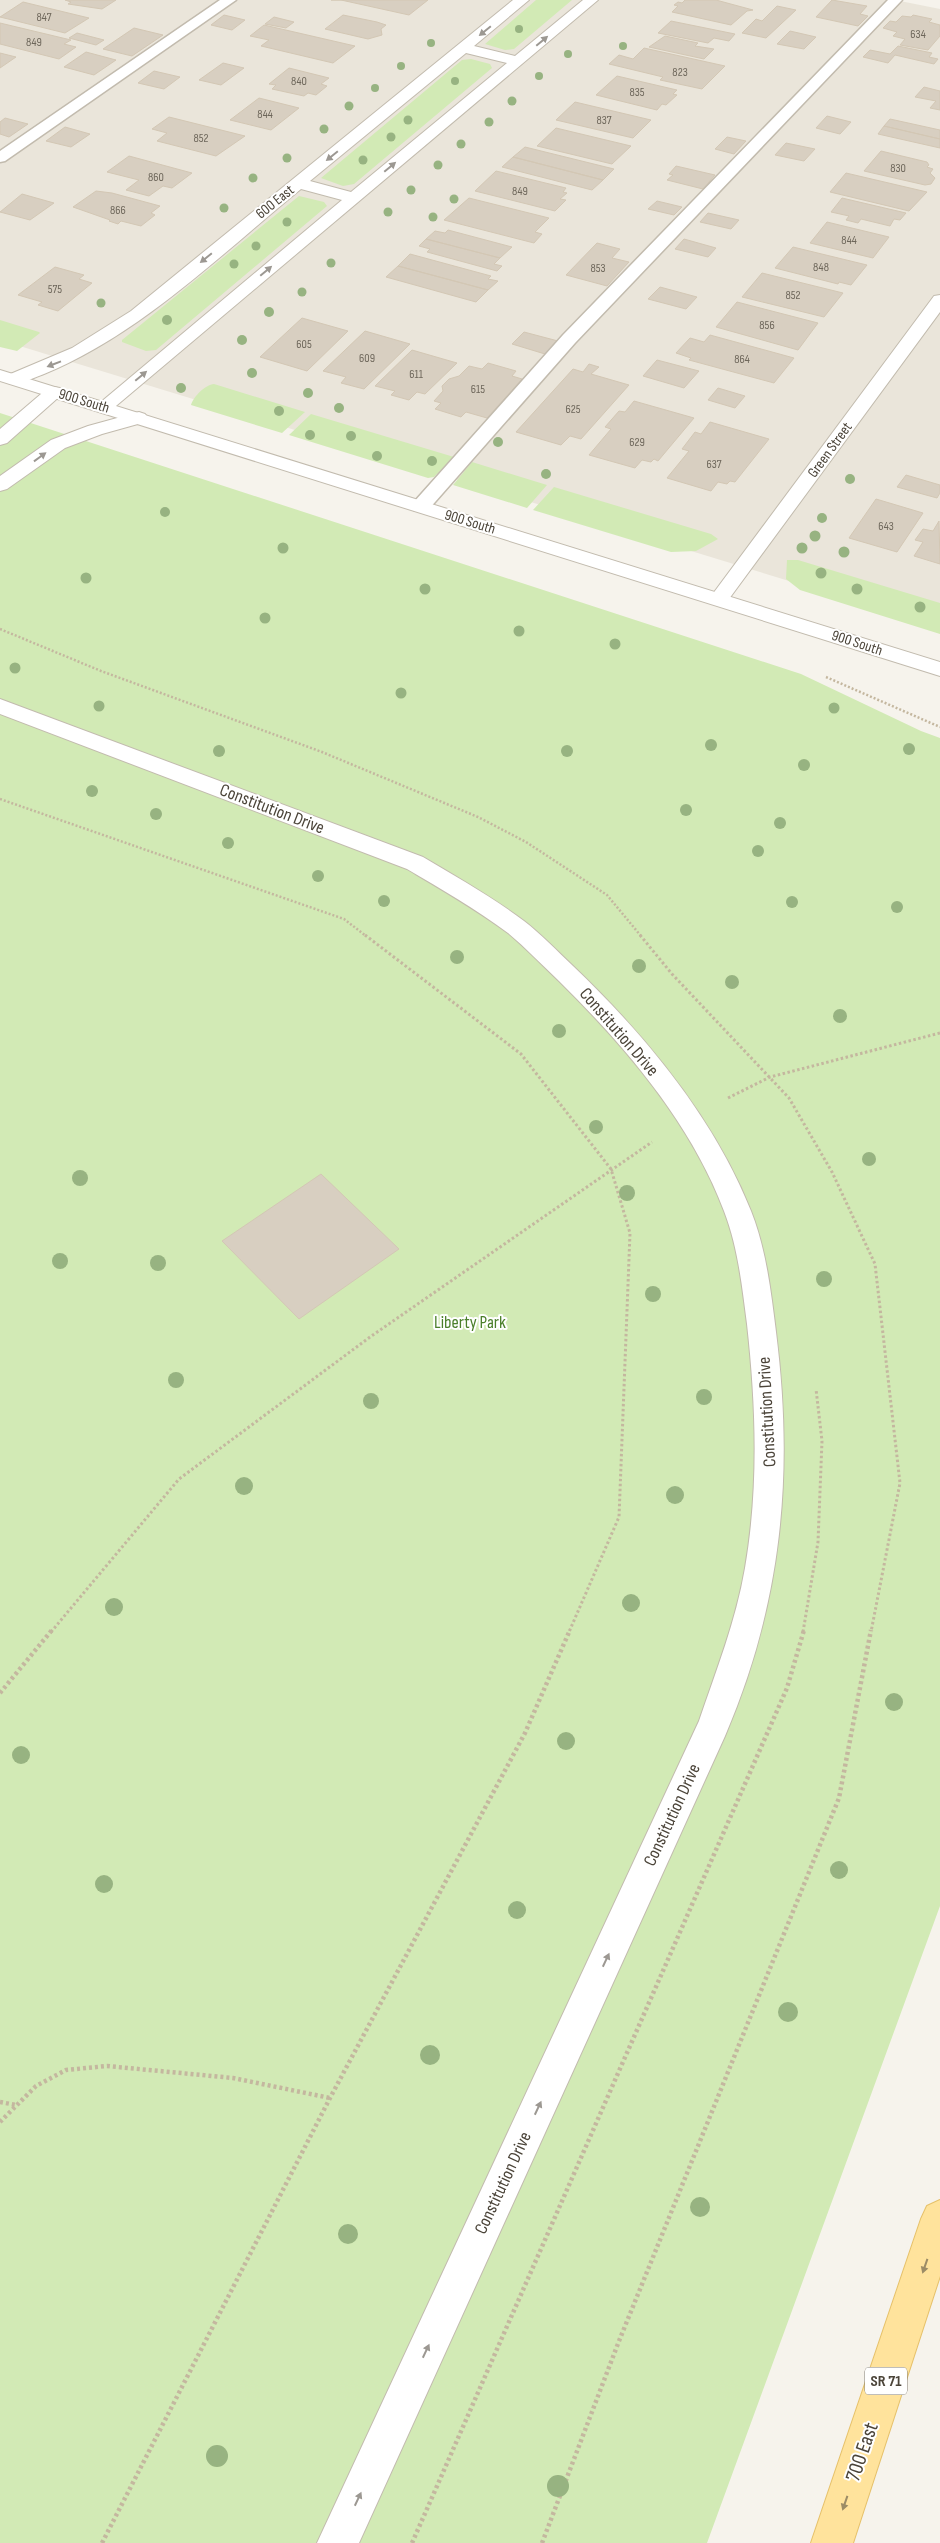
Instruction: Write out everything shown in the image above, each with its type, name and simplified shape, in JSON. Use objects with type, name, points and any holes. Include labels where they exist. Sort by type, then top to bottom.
[{"type":"main road","name":"700 East","points":[[832,2543],[940,2219]]},
{"type":"street","name":"600 East","points":[[7,377],[61,362],[107,337],[522,0]]},
{"type":"street","points":[[104,407],[591,0]]},
{"type":"street","points":[[463,48],[518,61]]},
{"type":"street","points":[[298,183],[354,198]]},
{"type":"street","name":"Green Street","points":[[719,599],[940,300]]},
{"type":"street","name":"900 South","points":[[7,377],[940,669]]},
{"type":"street","points":[[0,439],[54,392]]},
{"type":"street","points":[[0,485],[58,444],[95,430],[139,418]]},
{"type":"street","name":"Constitution Drive","points":[[0,706],[415,863],[468,894],[519,930],[581,988],[629,1039],[690,1119],[734,1202],[754,1272],[764,1352],[772,1461],[760,1569],[745,1633],[714,1725],[338,2543]]},
{"type":"lane","points":[[0,158],[229,0]]},
{"type":"lane","points":[[421,506],[569,339],[751,147],[895,0]]},
{"type":"path","points":[[0,629],[101,671],[377,774],[478,816],[526,842],[607,895],[672,974],[789,1098],[832,1172],[875,1264],[900,1483],[839,1798],[619,2341],[542,2543]]},
{"type":"path","points":[[0,799],[344,919],[521,1054],[612,1169],[630,1232],[619,1516],[525,1732],[330,2098],[102,2543]]},
{"type":"path","points":[[723,1101],[770,1077],[940,1033]]},
{"type":"path","points":[[0,1693],[179,1479],[370,1336],[658,1138]]},
{"type":"path","points":[[412,2543],[787,1688],[806,1619],[818,1542],[822,1441],[816,1385]]},
{"type":"path","points":[[0,2122],[36,2086],[66,2070],[107,2066],[233,2078],[330,2098]]},
{"type":"path","points":[[0,2102],[17,2105]]},
{"type":"shaded area","points":[[0,0],[895,0],[940,9],[940,627],[0,340]]},
{"type":"green space","points":[[536,0],[572,0],[514,49],[505,50],[485,44]]},
{"type":"green space","points":[[471,59],[490,64],[492,68],[354,184],[343,186],[321,178],[462,60]]},
{"type":"green space","points":[[299,196],[324,202],[327,206],[156,350],[146,351],[122,342],[122,340]]},
{"type":"green space","points":[[0,320],[40,333],[17,351],[0,347]]},
{"type":"green space","points":[[214,384],[305,412],[282,433],[191,405],[200,392],[207,386]]},
{"type":"green space","name":"Liberty Park","points":[[0,413],[801,674],[921,731],[940,738],[940,1906],[707,2543],[0,2543]]},
{"type":"green space","points":[[311,414],[454,457],[434,477],[428,478],[289,435]]},
{"type":"green space","points":[[472,462],[547,485],[527,508],[453,485]]},
{"type":"green space","points":[[554,487],[711,534],[718,539],[696,551],[671,552],[533,510]]},
{"type":"green space","points":[[787,560],[798,560],[940,603],[940,634],[800,590],[786,579]]},
{"type":"building","points":[[65,0],[116,0],[102,9],[68,4],[71,2]]},
{"type":"building","points":[[341,0],[428,0],[409,15]]},
{"type":"building","points":[[685,0],[716,0],[753,10],[747,11],[731,25],[672,12],[678,6],[674,5]]},
{"type":"building","points":[[832,0],[867,6],[860,14],[868,16],[858,26],[816,17]]},
{"type":"building","points":[[23,2],[89,18],[65,33],[0,17]]},
{"type":"building","points":[[777,6],[796,10],[766,38],[742,33],[756,19],[762,21]]},
{"type":"building","points":[[224,15],[245,20],[232,30],[211,25]]},
{"type":"building","points":[[343,15],[386,25],[381,29],[382,35],[368,39],[325,29]]},
{"type":"building","points":[[913,15],[932,19],[929,22],[940,25],[940,36],[928,50],[900,45],[905,39],[893,36],[897,32],[883,28],[890,21],[896,22],[902,16],[911,17]]},
{"type":"building","points":[[274,17],[294,22],[286,28],[265,24]]},
{"type":"building","points":[[671,21],[735,34],[729,41],[714,38],[708,43],[658,33]]},
{"type":"building","points":[[0,23],[71,40],[64,44],[76,47],[59,59],[0,44]]},
{"type":"building","points":[[264,25],[355,46],[333,63],[261,46],[269,40],[250,36]]},
{"type":"building","points":[[134,28],[163,35],[132,56],[103,49]]},
{"type":"building","points":[[790,31],[816,37],[804,49],[777,44]]},
{"type":"building","points":[[77,33],[104,40],[96,45],[69,38]]},
{"type":"building","points":[[665,36],[698,43],[695,46],[714,49],[704,59],[649,47]]},
{"type":"building","points":[[898,46],[932,53],[929,57],[938,59],[934,64],[895,55],[888,63],[863,57],[870,50],[890,54]]},
{"type":"building","points":[[644,48],[725,66],[702,89],[660,80],[663,77],[609,64],[619,55],[633,59]]},
{"type":"building","points":[[86,52],[116,60],[94,75],[64,67]]},
{"type":"building","points":[[0,53],[16,57],[0,68]]},
{"type":"building","points":[[223,63],[244,68],[221,85],[199,80]]},
{"type":"building","points":[[289,68],[329,78],[321,84],[327,86],[316,95],[308,93],[304,96],[272,89],[276,85],[269,84]]},
{"type":"building","points":[[154,71],[180,77],[164,89],[138,83]]},
{"type":"building","points":[[617,76],[677,90],[673,94],[677,95],[666,105],[662,104],[657,110],[596,95]]},
{"type":"building","points":[[924,87],[940,91],[940,110],[930,108],[936,101],[915,97]]},
{"type":"building","points":[[259,98],[299,108],[271,130],[230,120]]},
{"type":"building","points":[[575,102],[651,120],[633,138],[556,120]]},
{"type":"building","points":[[827,116],[851,122],[840,134],[816,128]]},
{"type":"building","points":[[169,117],[245,136],[216,156],[157,141],[167,133],[152,129]]},
{"type":"building","points":[[5,118],[28,124],[9,137],[0,134],[0,122]]},
{"type":"building","points":[[890,119],[940,130],[940,139],[884,126]]},
{"type":"building","points":[[884,126],[940,139],[940,148],[878,134]]},
{"type":"building","points":[[65,127],[90,134],[71,147],[46,141]]},
{"type":"building","points":[[556,128],[631,146],[612,164],[537,146]]},
{"type":"building","points":[[727,137],[746,141],[734,154],[715,149]]},
{"type":"building","points":[[786,143],[815,149],[804,161],[775,155]]},
{"type":"building","points":[[525,147],[614,169],[603,180],[513,157]]},
{"type":"building","points":[[881,151],[927,162],[929,165],[927,167],[933,169],[930,173],[935,178],[931,184],[925,185],[864,171]]},
{"type":"building","points":[[129,156],[192,173],[172,188],[163,186],[149,196],[126,190],[139,180],[107,172]]},
{"type":"building","points":[[513,157],[603,180],[592,190],[502,167]]},
{"type":"building","points":[[676,166],[715,175],[703,189],[667,180],[673,175],[669,174]]},
{"type":"building","points":[[496,171],[566,188],[563,192],[567,193],[560,199],[566,200],[555,211],[475,191]]},
{"type":"building","points":[[846,173],[927,192],[909,211],[830,192]]},
{"type":"building","points":[[96,191],[112,193],[160,206],[151,213],[155,215],[141,226],[121,221],[118,224],[73,207]]},
{"type":"building","points":[[22,194],[54,203],[30,220],[0,212]]},
{"type":"building","points":[[469,198],[549,218],[535,232],[542,234],[534,243],[444,220]]},
{"type":"building","points":[[842,198],[906,213],[900,220],[894,219],[890,226],[861,219],[858,223],[846,220],[849,216],[831,212]]},
{"type":"building","points":[[657,201],[682,207],[674,215],[648,209]]},
{"type":"building","points":[[708,213],[739,220],[731,229],[700,222]]},
{"type":"building","points":[[827,222],[889,237],[873,258],[810,243]]},
{"type":"building","points":[[448,230],[512,247],[500,258],[426,239],[435,231],[445,233]]},
{"type":"building","points":[[426,239],[500,258],[494,264],[502,266],[497,271],[427,252],[430,249],[419,246]]},
{"type":"building","points":[[684,239],[716,248],[708,257],[675,249]]},
{"type":"building","points":[[597,243],[620,249],[612,258],[629,262],[607,286],[566,275]]},
{"type":"building","points":[[793,247],[867,265],[851,285],[839,282],[838,284],[775,268]]},
{"type":"building","points":[[410,254],[491,276],[488,279],[498,281],[488,290],[398,266]]},
{"type":"building","points":[[398,266],[488,290],[476,302],[386,277]]},
{"type":"building","points":[[55,267],[84,275],[79,279],[92,283],[58,311],[38,305],[42,302],[18,295]]},
{"type":"building","points":[[762,273],[843,293],[824,317],[742,297]]},
{"type":"building","points":[[660,287],[697,297],[686,309],[648,299]]},
{"type":"building","points":[[737,302],[818,323],[798,350],[716,327]]},
{"type":"building","points":[[302,318],[348,331],[307,371],[260,357]]},
{"type":"building","points":[[365,331],[410,344],[364,389],[341,383],[346,377],[323,371]]},
{"type":"building","points":[[524,332],[558,341],[545,354],[512,344]]},
{"type":"building","points":[[710,335],[794,358],[774,383],[689,360],[691,358],[676,353],[690,338],[704,342]]},
{"type":"building","points":[[412,350],[457,363],[425,394],[417,392],[409,400],[391,395],[395,391],[375,386]]},
{"type":"building","points":[[657,360],[699,371],[684,388],[643,376]]},
{"type":"building","points":[[488,363],[516,371],[512,376],[522,379],[487,418],[466,412],[461,417],[435,409],[441,403],[434,401],[443,391],[442,386],[449,379],[459,376],[469,366],[482,369]]},
{"type":"building","points":[[589,364],[599,367],[591,374],[629,385],[581,439],[570,436],[561,445],[516,432],[573,369],[583,372]]},
{"type":"building","points":[[718,388],[745,396],[735,408],[708,400]]},
{"type":"building","points":[[634,401],[694,418],[658,461],[654,459],[651,462],[642,460],[635,468],[589,455],[611,429],[605,427],[619,411],[625,412]]},
{"type":"building","points":[[710,422],[769,439],[735,482],[730,481],[727,484],[718,482],[711,491],[667,478],[689,451],[682,449],[695,432],[701,434]]},
{"type":"building","points":[[906,475],[940,485],[940,493],[937,498],[897,487]]},
{"type":"building","points":[[876,499],[923,513],[897,552],[849,538]]},
{"type":"building","points":[[939,521],[940,564],[914,556],[923,542],[915,540],[923,529],[933,531]]},
{"type":"building","points":[[321,1174],[399,1249],[299,1319],[222,1241]]}]
